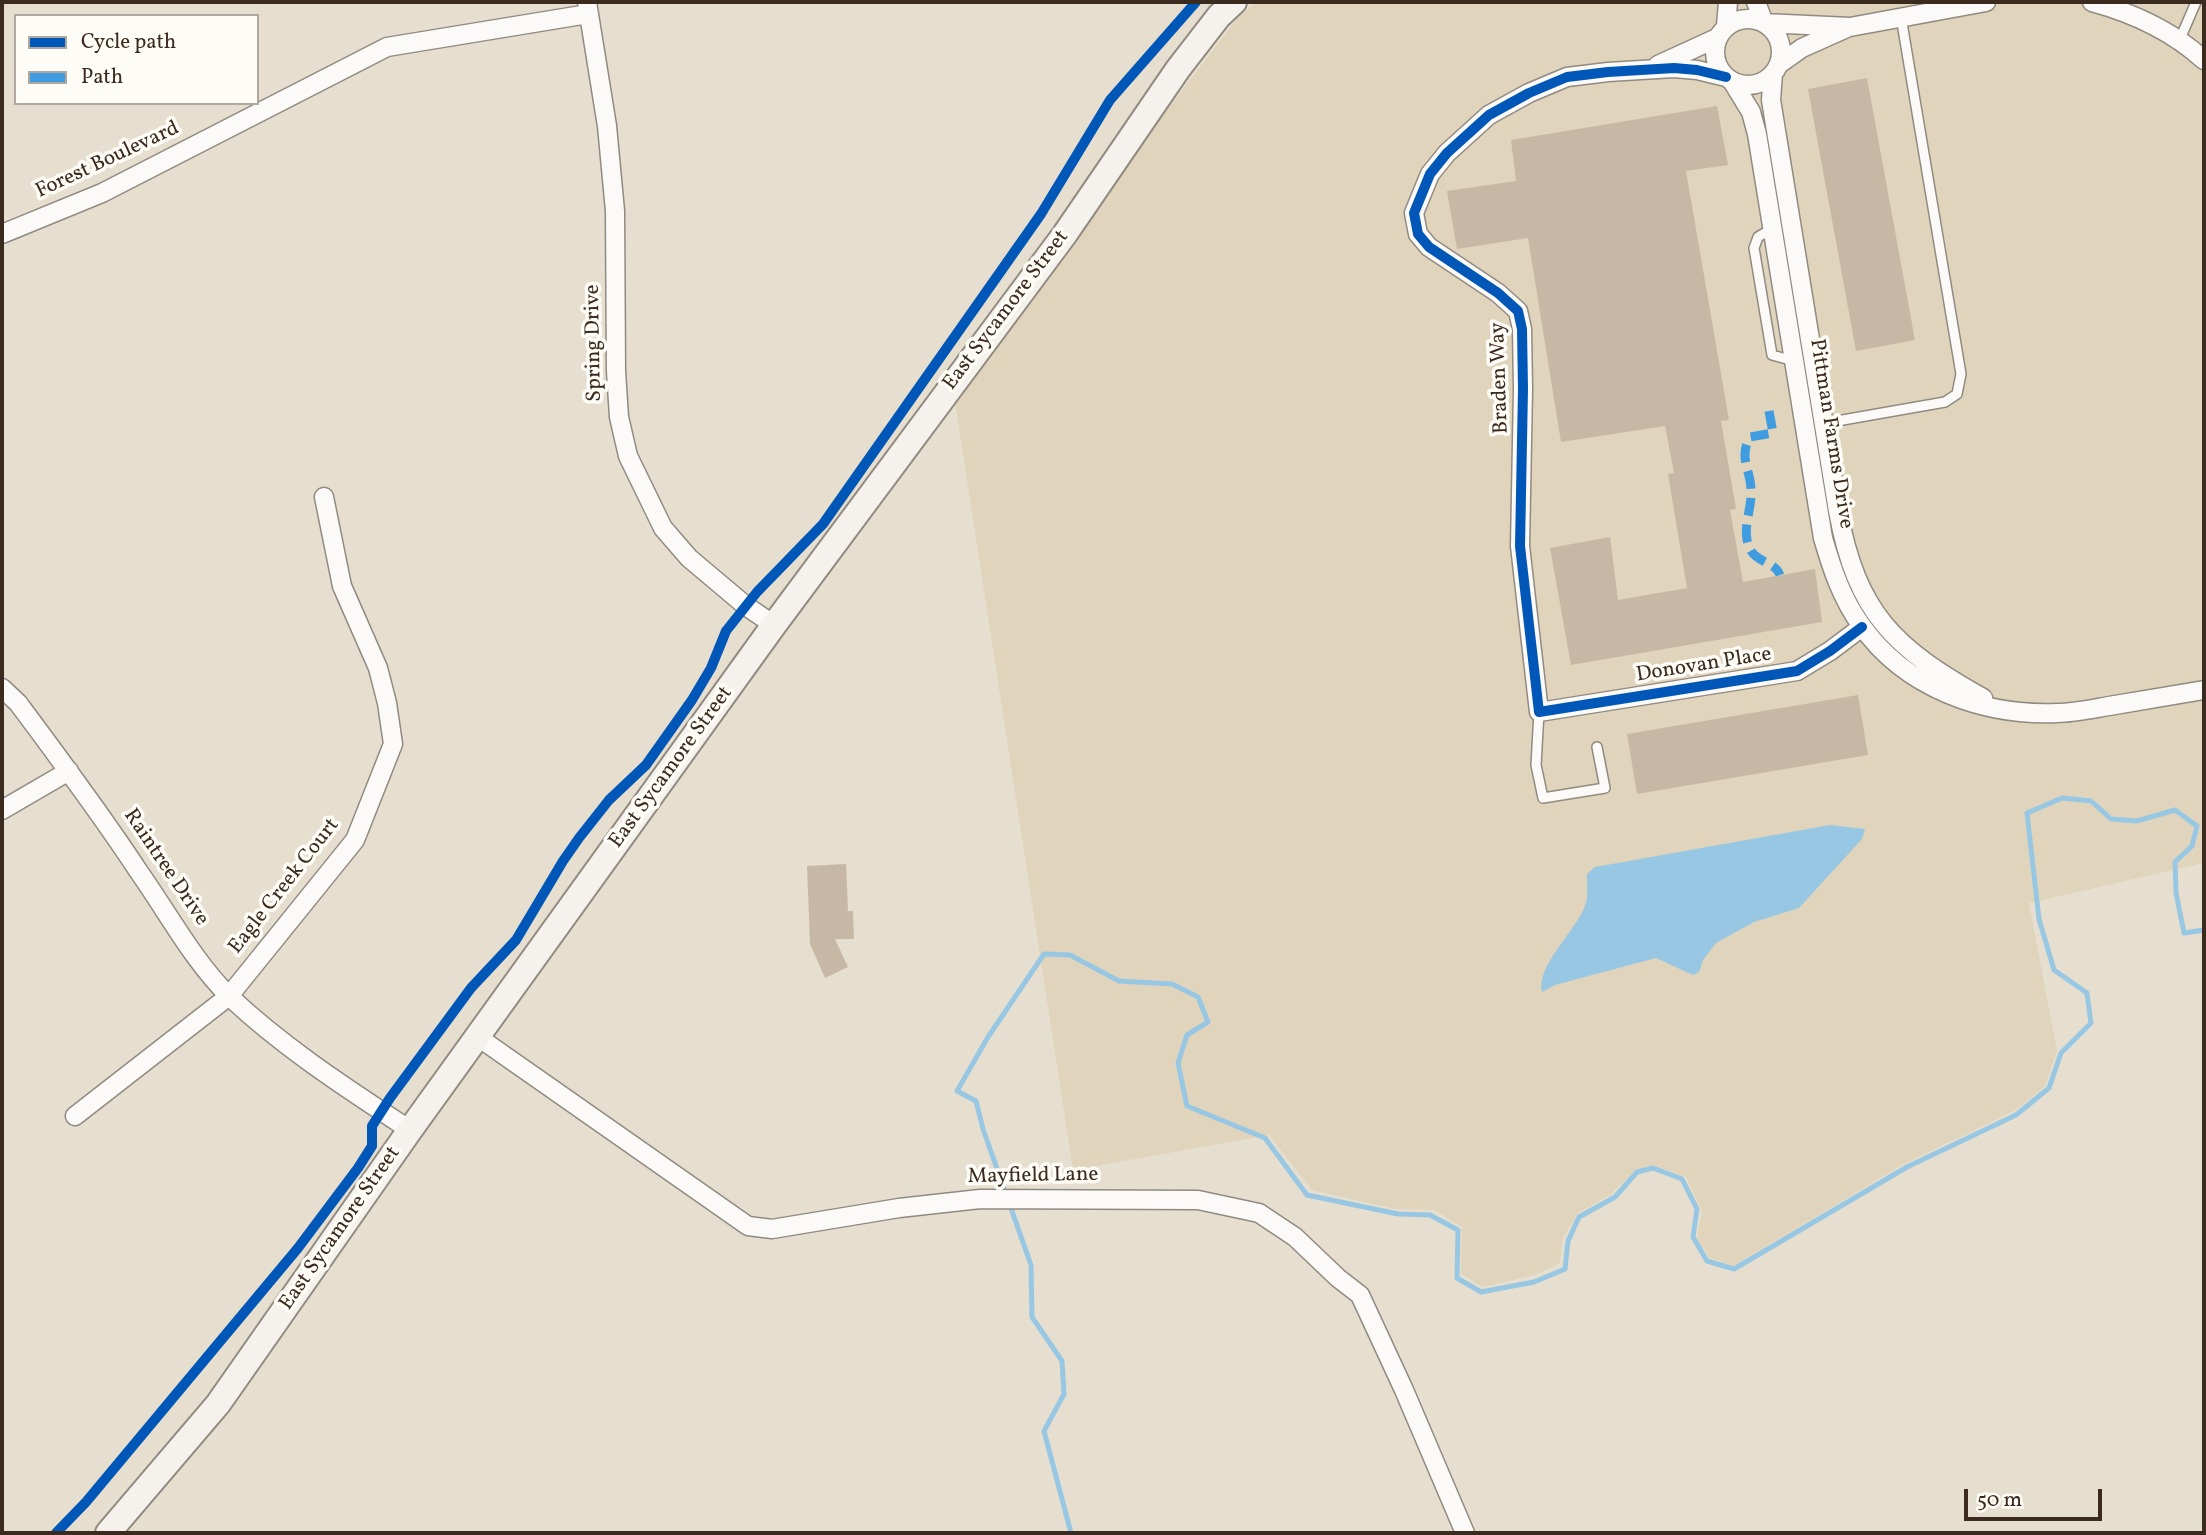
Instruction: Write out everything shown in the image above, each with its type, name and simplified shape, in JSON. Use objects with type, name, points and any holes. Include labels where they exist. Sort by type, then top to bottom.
[{"type":"main road","name":"East Sycamore Street","points":[[108,1533],[218,1404],[410,1130],[774,625],[1065,234],[1178,69],[1219,16],[1234,2]]},
{"type":"street","points":[[1728,2],[1714,55],[1720,70],[1729,79],[1742,84],[1754,84],[1764,80],[1802,48],[1850,27],[1986,2]]},
{"type":"street","points":[[1756,2],[1764,23],[1777,37],[1780,46],[1776,69]]},
{"type":"street","points":[[2092,2],[2122,10],[2180,39],[2204,60]]},
{"type":"street","name":"Spring Drive","points":[[588,8],[607,126],[614,199],[616,371],[619,417],[628,456],[663,528],[689,558],[746,606],[774,625]]},
{"type":"street","name":"Forest Boulevard","points":[[2,233],[102,193],[387,47],[588,8]]},
{"type":"street","points":[[1722,32],[1745,19],[1764,23],[1850,27]]},
{"type":"street","name":"Braden Way","points":[[1649,69],[1722,32]]},
{"type":"street","name":"Braden Way","points":[[1539,712],[1520,546],[1522,329],[1518,311],[1498,293],[1429,247],[1418,234],[1414,213],[1430,174],[1447,153],[1489,115],[1529,93],[1567,77],[1649,69],[1689,68],[1729,79]]},
{"type":"street","name":"Pittman Farms Drive","points":[[1776,69],[1771,100],[1777,216],[1795,361],[1823,538],[1844,598],[1868,620],[1933,669],[2004,710],[2058,713],[2204,690]]},
{"type":"street","name":"Pittman Farms Drive","points":[[1729,79],[1743,95],[1755,122],[1823,423],[1844,542],[1868,620]]},
{"type":"street","name":"Eagle Creek Court","points":[[75,1116],[229,996],[355,841],[393,744],[378,668],[342,586],[324,497]]},
{"type":"street","name":"Donovan Place","points":[[1539,712],[1797,671],[1830,652],[1868,620]]},
{"type":"street","name":"Raintree Drive","points":[[2,688],[18,703],[69,771],[197,956],[229,996],[338,1083],[410,1130]]},
{"type":"street","points":[[2,810],[69,771]]},
{"type":"street","name":"Mayfield Lane","points":[[478,1038],[748,1226],[772,1229],[900,1208],[980,1199],[1198,1200],[1259,1213],[1295,1237],[1360,1295],[1465,1533]]},
{"type":"lane","points":[[2180,39],[2196,2]]},
{"type":"lane","points":[[1805,426],[1945,402],[1957,394],[1960,379],[1901,17]]},
{"type":"lane","points":[[1539,712],[1536,765],[1543,798],[1605,789],[1597,747]]},
{"type":"shaded area","points":[[1257,2],[2204,2],[2204,863],[2029,903],[2057,1051],[2045,1086],[2016,1110],[1902,1165],[1733,1266],[1709,1257],[1697,1238],[1702,1211],[1686,1177],[1655,1166],[1636,1169],[1610,1195],[1578,1213],[1563,1238],[1560,1263],[1535,1275],[1483,1287],[1461,1274],[1462,1227],[1434,1210],[1395,1209],[1312,1190],[1269,1135],[1073,1170],[954,395],[1240,15]]},
{"type":"water","points":[[1830,825],[1865,829],[1862,839],[1799,908],[1754,922],[1716,943],[1703,960],[1699,972],[1693,975],[1656,958],[1555,985],[1542,992],[1545,971],[1551,959],[1582,913],[1587,900],[1587,874],[1595,867]]},
{"type":"building","points":[[1867,78],[1915,340],[1856,351],[1808,89]]},
{"type":"building","points":[[1717,106],[1728,165],[1686,171],[1729,420],[1721,421],[1736,509],[1730,510],[1743,582],[1815,569],[1822,622],[1571,665],[1550,548],[1610,537],[1618,600],[1687,588],[1668,474],[1674,473],[1665,426],[1561,442],[1528,238],[1457,249],[1447,191],[1516,181],[1511,140]]},
{"type":"building","points":[[1858,695],[1868,755],[1637,794],[1627,734]]},
{"type":"building","points":[[846,864],[848,911],[853,911],[854,939],[835,939],[848,967],[825,978],[810,944],[807,866]]},
{"type":"waterway","points":[[1071,1533],[1044,1431],[1064,1394],[1062,1361],[1032,1317],[1031,1265],[983,1129],[976,1101],[957,1091],[988,1037],[1044,954],[1070,955],[1119,981],[1172,984],[1198,997],[1208,1022],[1187,1035],[1178,1063],[1187,1106],[1265,1138],[1307,1195],[1398,1214],[1430,1215],[1458,1230],[1457,1278],[1481,1292],[1534,1282],[1565,1269],[1568,1241],[1579,1217],[1615,1197],[1637,1172],[1653,1168],[1682,1179],[1697,1209],[1693,1237],[1707,1261],[1734,1269],[1907,1167],[2016,1115],[2049,1088],[2061,1053],[2091,1023],[2087,993],[2054,970],[2039,919],[2027,813],[2062,798],[2091,801],[2111,819],[2137,821],[2175,810],[2197,826],[2192,846],[2175,862],[2176,893],[2184,933],[2204,930]]},
{"type":"marked path","points":[[1769,411],[1773,433],[1750,437],[1745,452],[1751,491],[1746,536],[1754,555],[1774,567],[1780,575]]},
{"type":"cycle path","points":[[56,1533],[86,1502],[298,1248],[358,1168],[372,1146],[372,1126],[390,1098],[471,988],[516,940],[579,838],[609,800],[646,765],[692,700],[711,668],[726,631],[757,592],[823,524],[1041,214],[1110,100],[1196,2]]},
{"type":"cycle path","points":[[1726,77],[1674,68],[1608,72],[1567,77],[1529,93],[1489,115],[1447,153],[1430,174],[1414,213],[1418,234],[1429,247],[1498,293],[1518,311],[1522,329],[1523,389],[1520,546],[1539,712],[1797,671],[1862,627]]}]
